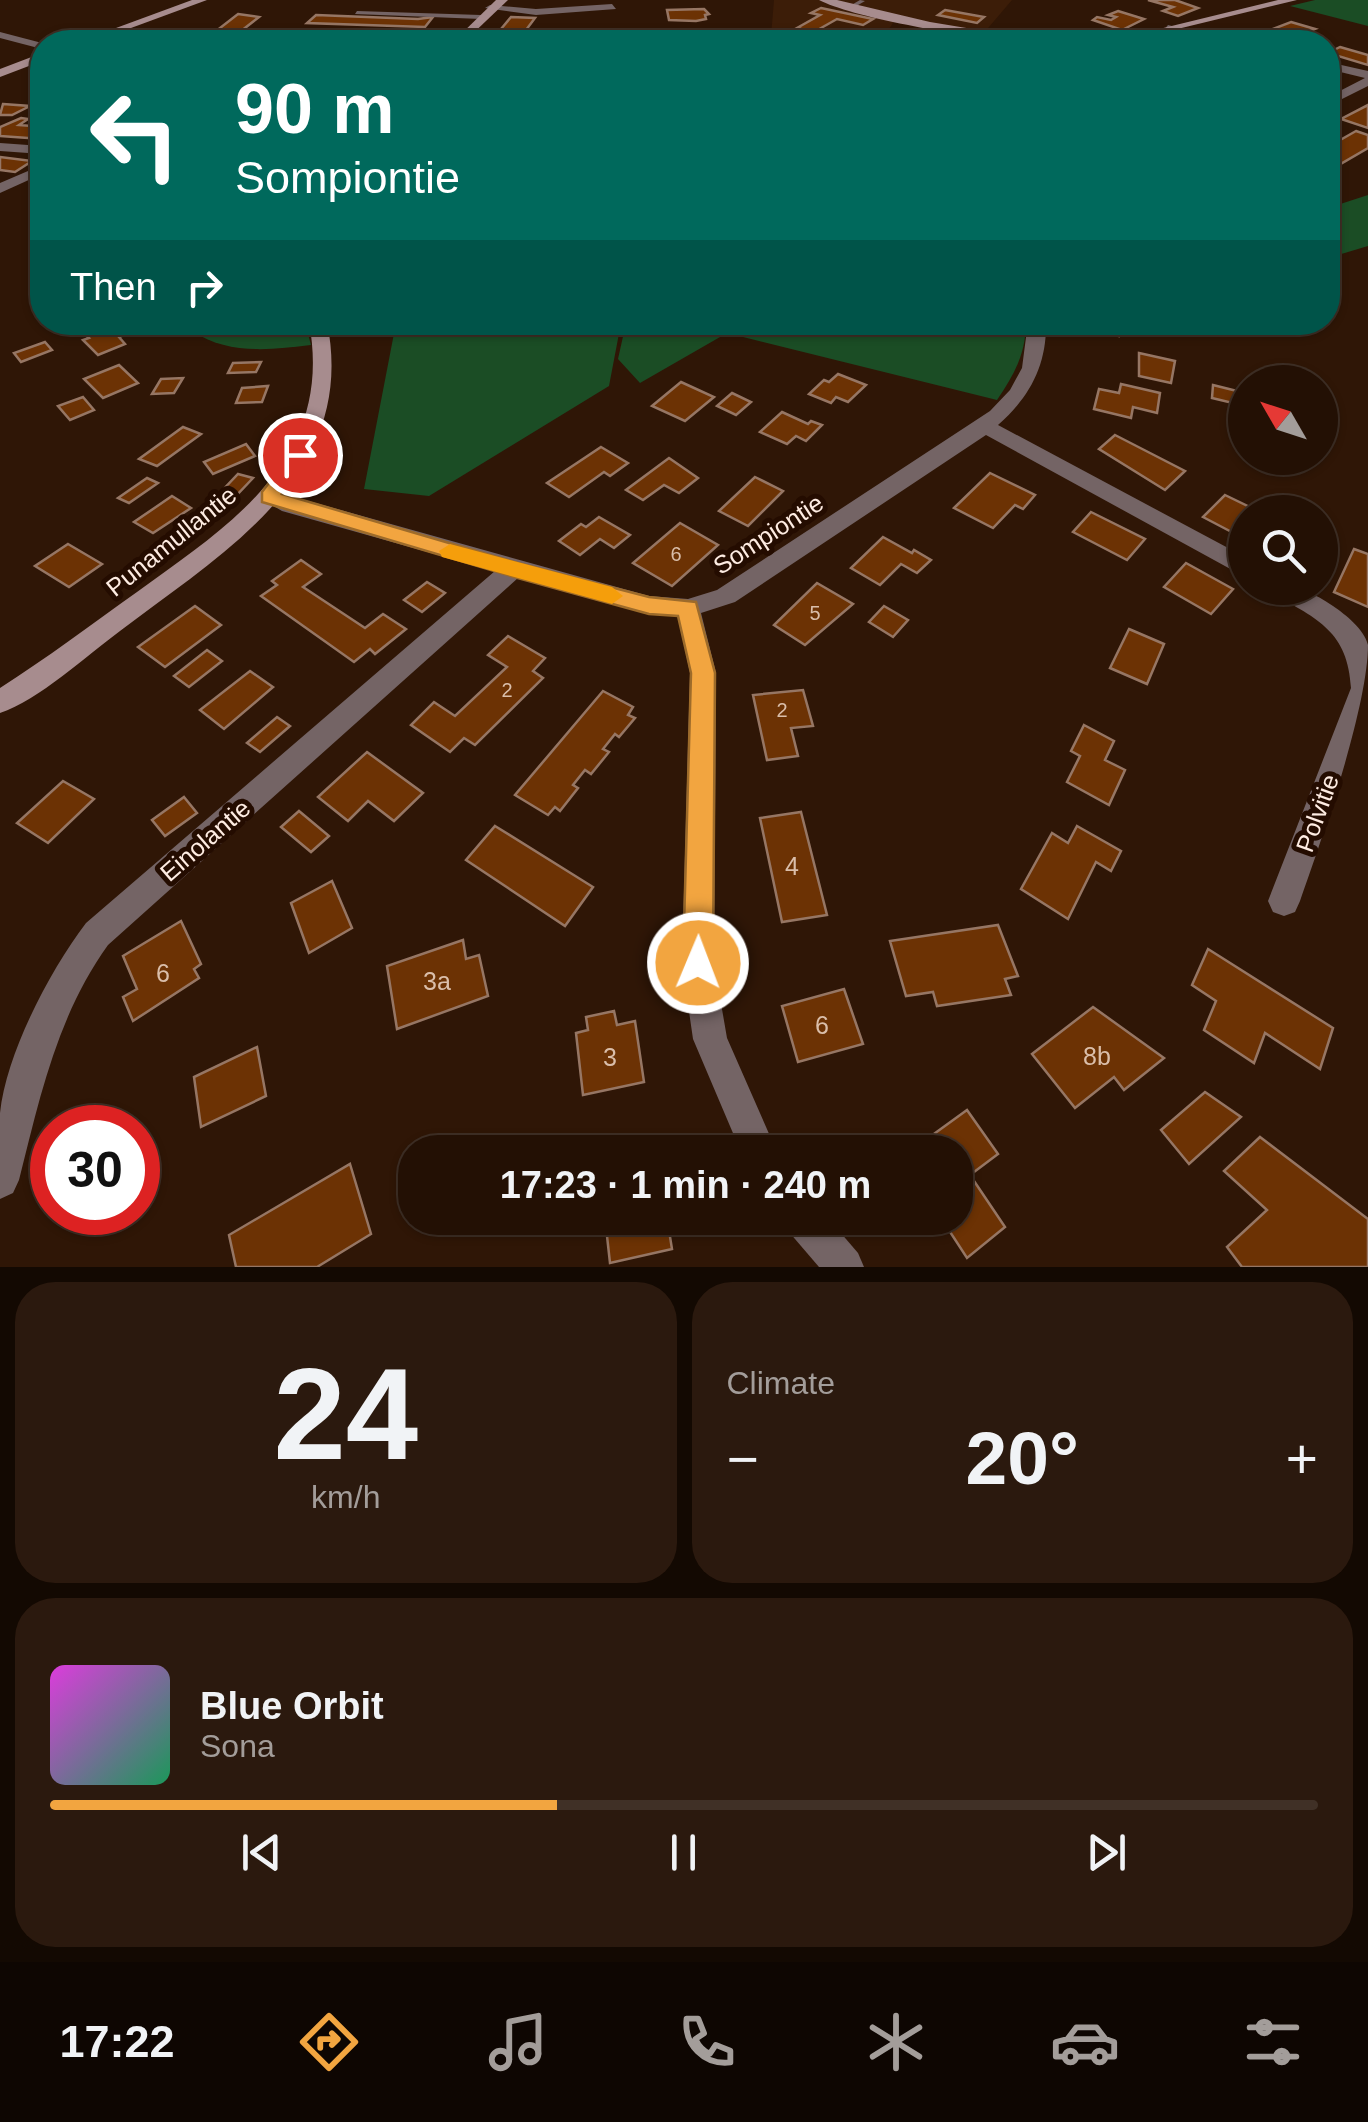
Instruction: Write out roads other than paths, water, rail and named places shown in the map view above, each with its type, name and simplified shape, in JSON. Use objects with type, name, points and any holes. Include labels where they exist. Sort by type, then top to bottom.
[{"type":"street","points":[[118,30],[202,0]]},
{"type":"street","points":[[469,30],[503,0]]},
{"type":"street","points":[[824,0],[857,4],[959,30]]},
{"type":"street","points":[[1160,30],[1292,0]]},
{"type":"street","points":[[485,12],[612,6]]},
{"type":"street","points":[[1168,28],[1176,30]]},
{"type":"street","points":[[0,35],[30,43]]},
{"type":"street","points":[[0,73],[30,62]]},
{"type":"street","points":[[1340,70],[1368,78]]},
{"type":"street","points":[[1340,95],[1368,78]]},
{"type":"street","points":[[0,147],[30,149]]},
{"type":"street","points":[[0,189],[30,175]]},
{"type":"street","name":"Punamullantie","points":[[0,702],[203,556],[269,497],[300,455],[320,405],[324,376],[319,335]]},
{"type":"street","name":"Sompiontie","points":[[269,497],[514,570],[649,605],[688,608],[726,596],[985,426],[1026,385],[1035,358],[1037,335]]},
{"type":"street","points":[[985,426],[1228,559]]},
{"type":"street","name":"Einolantie","points":[[0,1180],[56,993],[97,934],[514,570]]},
{"type":"street","name":"Polvitie","points":[[1284,901],[1364,688],[1365,665],[1358,644],[1338,622],[1310,605]]},
{"type":"street","points":[[688,608],[703,673],[698,963],[710,1039],[752,1135]]},
{"type":"street","points":[[817,1235],[844,1267]]},
{"type":"lane","points":[[357,13],[485,12]]}]
